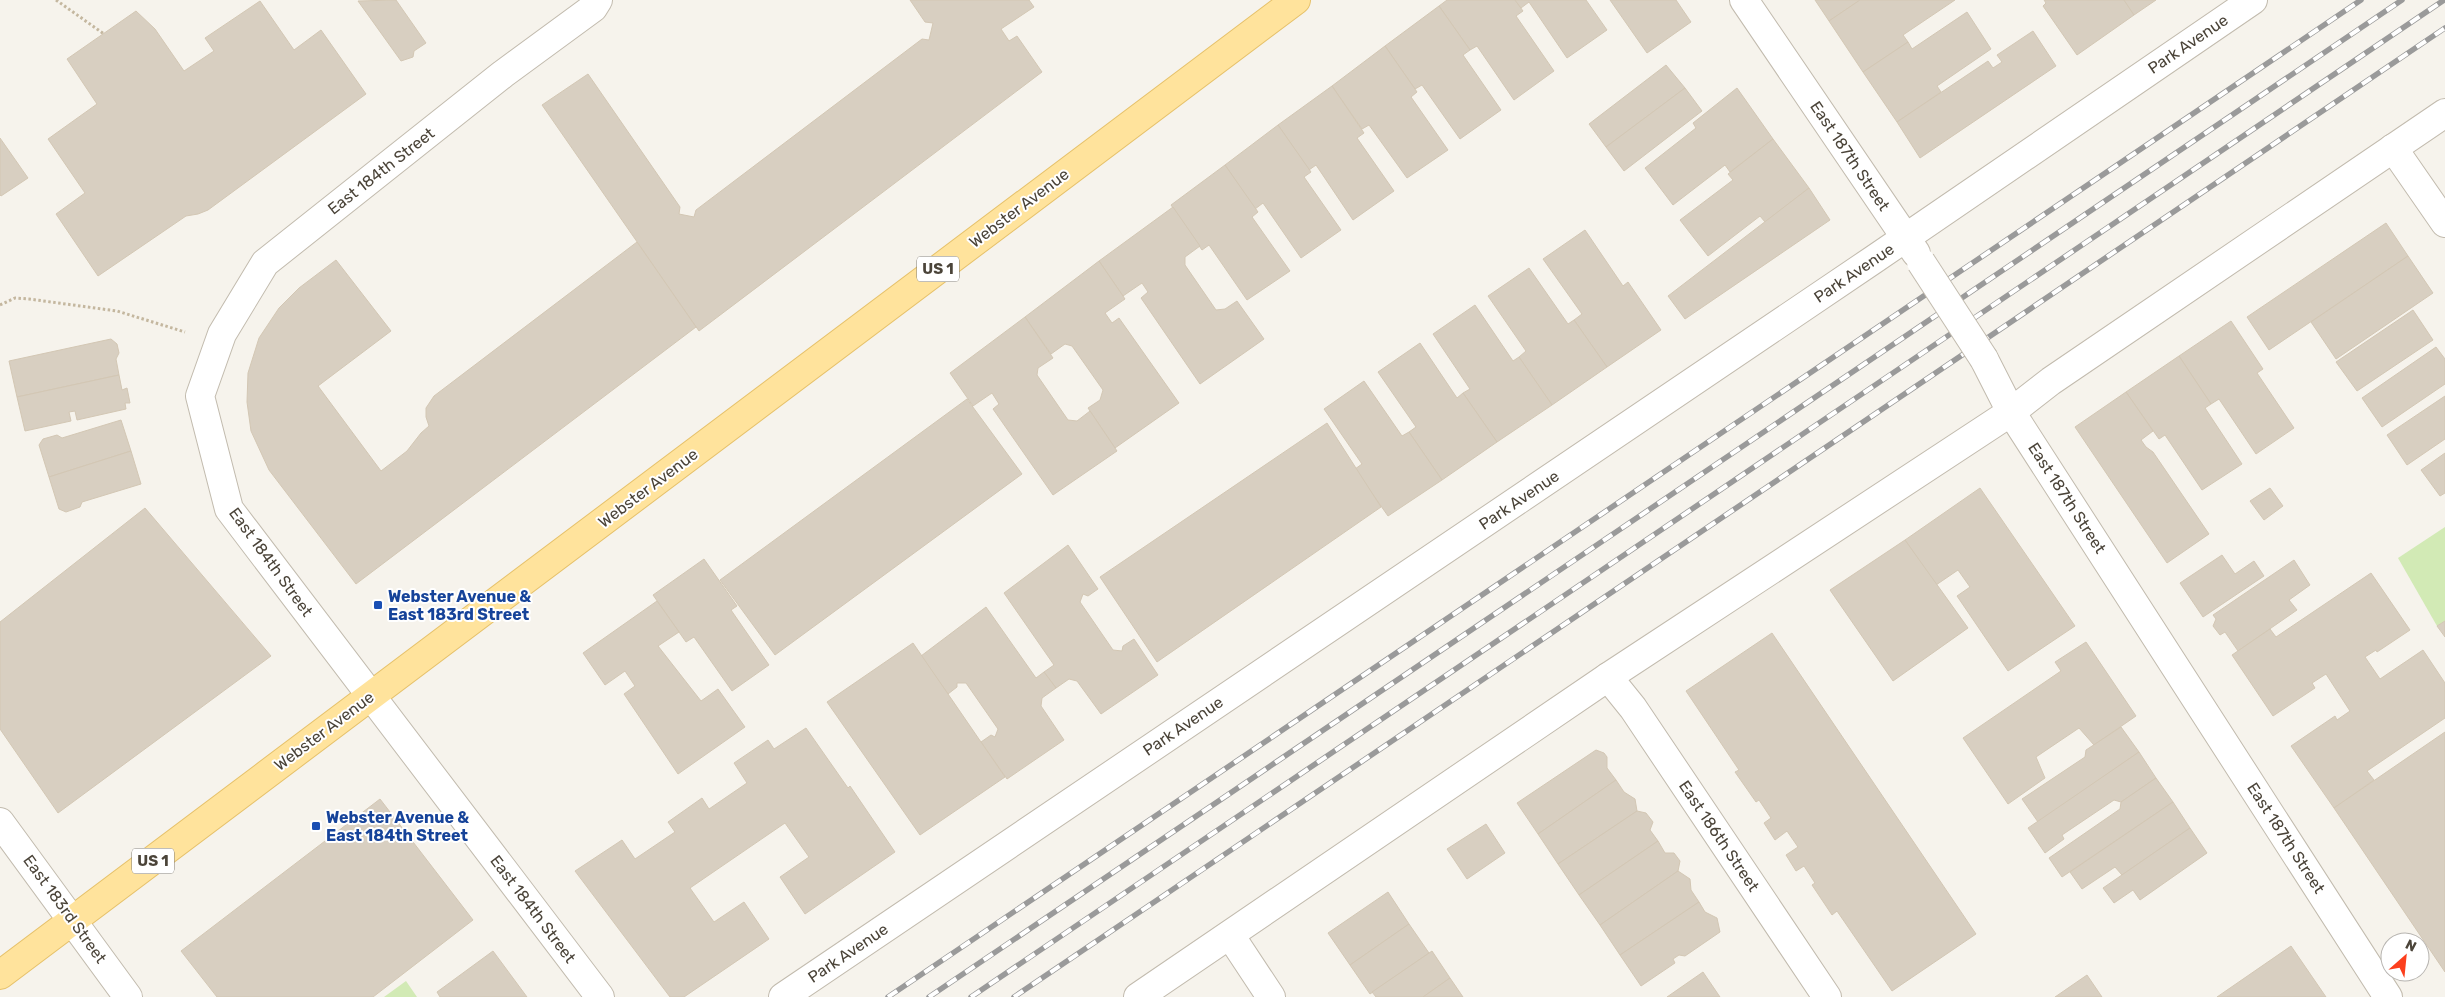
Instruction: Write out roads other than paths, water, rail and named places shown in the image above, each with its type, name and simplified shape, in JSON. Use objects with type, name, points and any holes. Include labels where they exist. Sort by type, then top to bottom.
[{"type":"main road","name":"Webster Avenue","points":[[0,975],[1296,0]]},
{"type":"street","name":"East 184th Street","points":[[598,0],[593,8],[503,74],[265,264],[219,342],[200,396],[230,509],[600,997]]},
{"type":"street","name":"East 187th Street","points":[[1744,0],[1922,262],[1984,359],[2011,412],[2388,997]]},
{"type":"street","name":"Park Avenue","points":[[783,997],[1906,238],[2253,0]]},
{"type":"street","points":[[1138,997],[1608,677],[2011,412],[2051,381],[2445,113]]},
{"type":"street","points":[[2393,148],[2445,223]]},
{"type":"street","name":"East 186th Street","points":[[1608,677],[1633,708],[1827,997]]},
{"type":"street","name":"East 183rd Street","points":[[0,822],[128,997]]},
{"type":"street","points":[[1230,935],[1271,997]]},
{"type":"railway","points":[[888,997],[2361,0]]},
{"type":"railway","points":[[929,997],[2402,0]]},
{"type":"railway","points":[[971,997],[2444,0]]},
{"type":"railway","points":[[1014,997],[2445,28]]},
{"type":"place","name":"Webster Avenue & East 183rd Street","points":[[378,605]]},
{"type":"place","name":"Webster Avenue & East 184th Street","points":[[316,826]]}]
